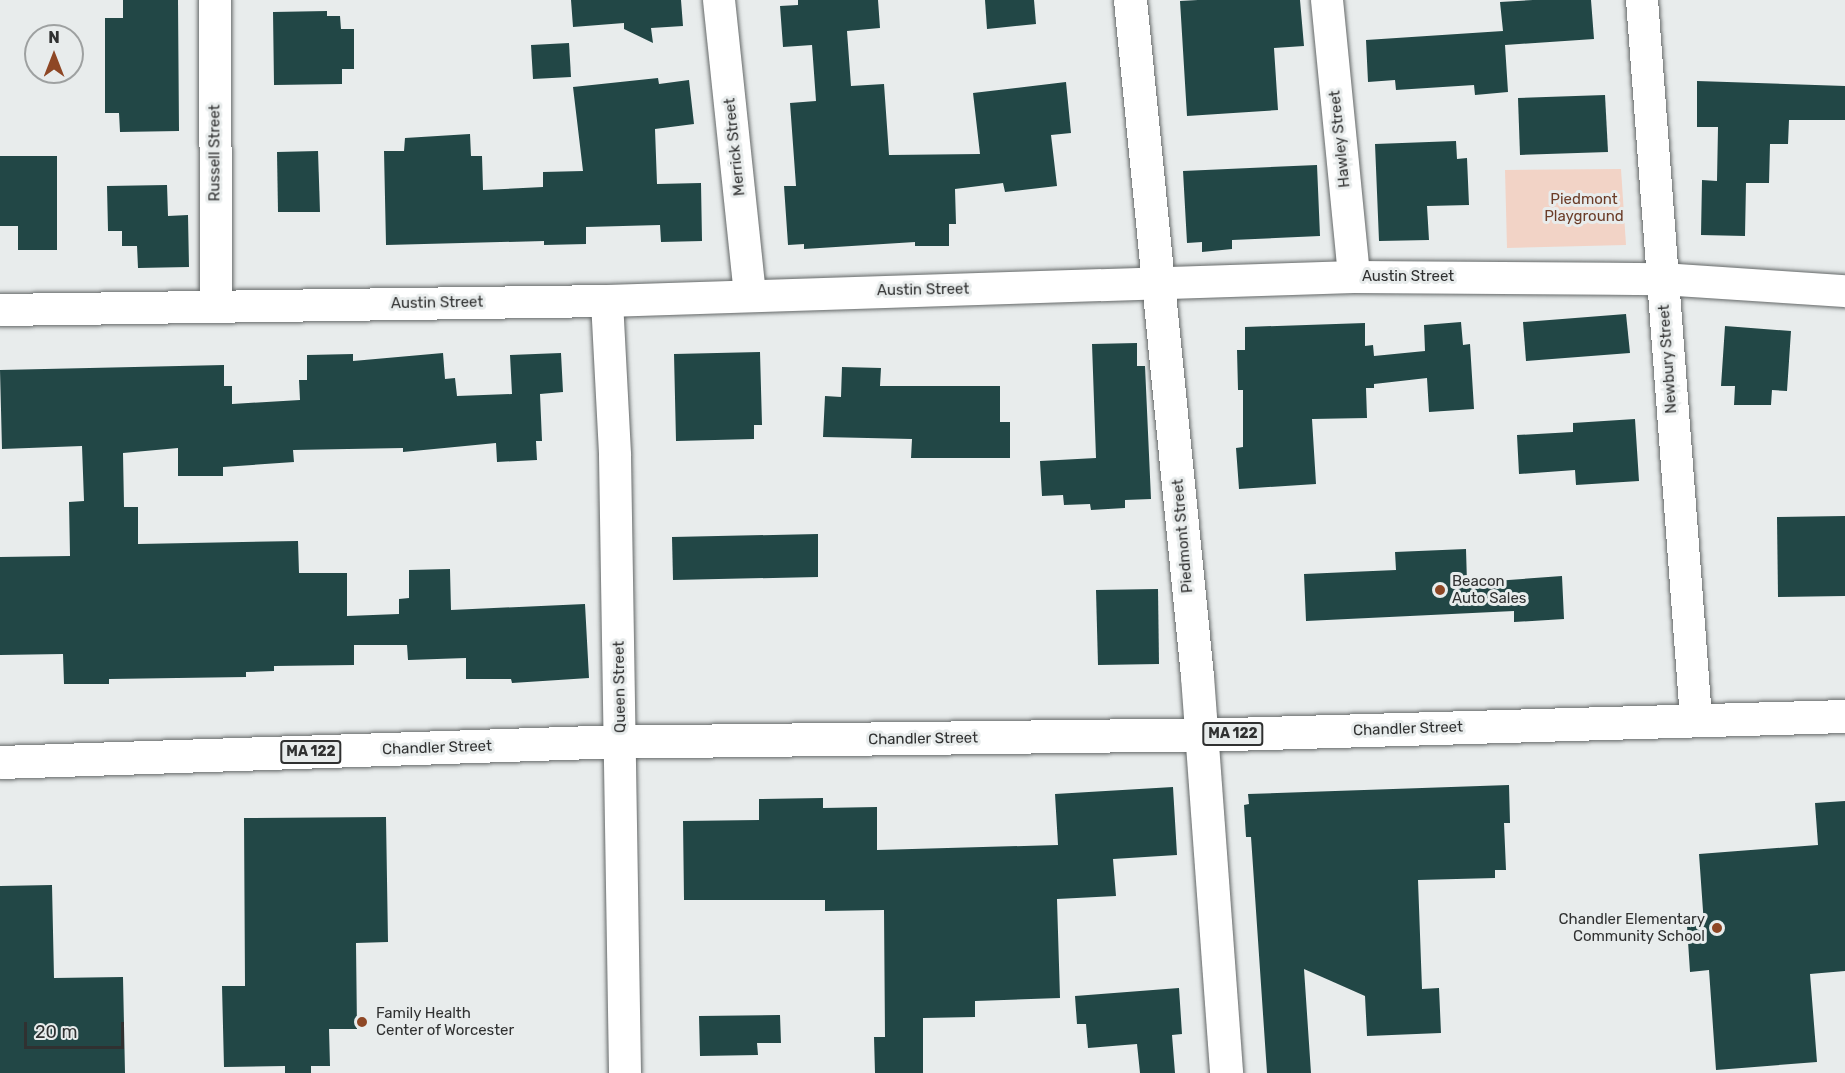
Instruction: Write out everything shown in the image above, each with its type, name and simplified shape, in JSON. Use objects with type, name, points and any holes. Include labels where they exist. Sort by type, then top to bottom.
[{"type":"main road","name":"Piedmont Street","points":[[1130,0],[1161,286],[1200,734],[1226,1073]]},
{"type":"main road","name":"Chandler Street","points":[[0,762],[621,741],[1200,734],[1696,718],[1845,716]]},
{"type":"street","name":"Russell Street","points":[[215,0],[216,306]]},
{"type":"street","name":"Merrick Street","points":[[719,0],[750,294]]},
{"type":"street","name":"Hawley Street","points":[[1327,0],[1354,277]]},
{"type":"street","name":"Newbury Street","points":[[1642,0],[1696,718]]},
{"type":"street","name":"Austin Street","points":[[0,310],[607,301],[750,294],[1161,286],[1354,277],[1662,279],[1845,291]]},
{"type":"street","name":"Queen Street","points":[[607,301],[615,456],[625,1073]]},
{"type":"green space","name":"Piedmont Playground","points":[[1621,169],[1626,245],[1507,248],[1505,170]]},
{"type":"building","points":[[123,0],[178,0],[179,131],[120,132],[119,113],[105,113],[105,18],[123,18]]},
{"type":"building","points":[[571,0],[681,0],[683,26],[651,28],[653,43],[624,29],[624,23],[573,27]]},
{"type":"building","points":[[798,0],[878,0],[880,28],[847,31],[851,86],[884,84],[889,155],[980,154],[973,93],[1066,82],[1071,133],[1051,135],[1057,186],[1005,192],[1003,183],[955,189],[956,224],[949,224],[949,246],[915,246],[915,242],[804,249],[804,244],[788,245],[784,186],[796,186],[790,103],[816,101],[812,45],[783,47],[780,6],[798,5]]},
{"type":"building","points":[[985,0],[1034,0],[1036,24],[987,29]]},
{"type":"building","points":[[1300,0],[1304,46],[1274,48],[1278,110],[1187,116],[1180,1]]},
{"type":"building","points":[[1591,0],[1594,39],[1505,45],[1508,92],[1475,95],[1474,85],[1396,90],[1395,80],[1368,82],[1366,40],[1503,31],[1500,2]]},
{"type":"building","points":[[327,11],[327,16],[340,16],[341,29],[354,29],[354,69],[342,69],[342,84],[274,85],[273,12]]},
{"type":"building","points":[[569,43],[571,77],[533,79],[531,45]]},
{"type":"building","points":[[658,78],[659,84],[689,80],[694,124],[655,129],[657,184],[701,183],[702,241],[661,242],[660,225],[586,227],[586,244],[544,245],[544,241],[386,245],[384,151],[404,151],[405,138],[470,134],[471,156],[482,156],[483,190],[543,187],[543,172],[583,171],[573,87]]},
{"type":"building","points":[[1697,81],[1845,86],[1845,120],[1789,120],[1788,144],[1770,144],[1769,183],[1746,183],[1745,236],[1701,235],[1702,180],[1717,181],[1718,127],[1697,127]]},
{"type":"building","points":[[1605,95],[1608,152],[1520,155],[1518,98]]},
{"type":"building","points":[[1456,141],[1457,159],[1467,158],[1469,205],[1427,206],[1429,240],[1379,241],[1375,144]]},
{"type":"building","points":[[318,151],[320,212],[278,212],[277,152]]},
{"type":"building","points":[[0,156],[57,156],[57,250],[18,250],[18,226],[0,226]]},
{"type":"building","points":[[1317,165],[1320,236],[1232,240],[1232,249],[1202,252],[1202,242],[1187,243],[1183,171]]},
{"type":"building","points":[[167,185],[168,216],[188,215],[189,267],[138,268],[137,246],[122,246],[122,231],[108,231],[107,186]]},
{"type":"building","points":[[1626,314],[1630,353],[1526,361],[1523,322]]},
{"type":"building","points":[[1461,322],[1463,345],[1470,344],[1474,409],[1429,412],[1427,378],[1374,384],[1374,388],[1366,388],[1367,418],[1312,419],[1316,484],[1239,489],[1236,448],[1243,447],[1243,390],[1238,390],[1237,350],[1245,350],[1245,327],[1365,323],[1365,346],[1373,345],[1374,356],[1425,351],[1424,325]]},
{"type":"building","points":[[1725,326],[1791,331],[1787,391],[1772,390],[1771,405],[1734,405],[1735,386],[1721,386]]},
{"type":"building","points":[[1137,343],[1137,366],[1145,366],[1151,499],[1125,500],[1125,508],[1091,510],[1090,504],[1064,505],[1063,495],[1042,496],[1040,461],[1096,458],[1092,344]]},
{"type":"building","points":[[760,352],[762,425],[754,425],[754,439],[676,441],[674,354]]},
{"type":"building","points":[[443,353],[445,379],[455,378],[457,396],[512,394],[510,355],[561,353],[563,392],[540,394],[542,441],[536,441],[537,460],[497,462],[496,443],[403,452],[403,448],[293,450],[294,462],[223,467],[223,476],[178,476],[178,448],[123,453],[124,507],[138,507],[138,544],[298,541],[299,573],[347,573],[347,616],[399,614],[399,599],[409,598],[409,570],[450,569],[451,610],[585,604],[589,678],[512,683],[511,679],[466,679],[466,658],[408,660],[407,645],[354,645],[354,665],[274,666],[274,671],[246,672],[246,677],[109,679],[109,684],[64,684],[63,654],[0,655],[0,557],[70,556],[69,502],[84,501],[82,446],[2,449],[0,370],[224,365],[224,386],[232,386],[232,404],[300,400],[299,380],[307,380],[307,355],[353,354],[353,361]]},
{"type":"building","points":[[842,367],[881,368],[880,386],[1000,386],[1000,422],[1010,422],[1010,458],[911,458],[912,439],[823,437],[825,396],[841,397]]},
{"type":"building","points":[[1635,419],[1639,481],[1576,485],[1575,470],[1519,474],[1517,435],[1573,432],[1573,423]]},
{"type":"building","points":[[1845,516],[1845,596],[1778,597],[1777,517]]},
{"type":"building","points":[[818,534],[818,577],[673,580],[672,537]]},
{"type":"building","points":[[1466,549],[1467,583],[1562,576],[1564,619],[1514,622],[1514,611],[1306,621],[1304,574],[1396,570],[1395,552]]},
{"type":"building","points":[[1158,589],[1159,664],[1098,665],[1096,590]]},
{"type":"building","points":[[1509,785],[1510,823],[1504,823],[1506,870],[1495,870],[1495,878],[1418,880],[1422,989],[1439,988],[1441,1033],[1367,1036],[1365,996],[1304,969],[1311,1073],[1267,1073],[1251,837],[1246,837],[1244,805],[1249,804],[1248,794]]},
{"type":"building","points":[[1173,787],[1177,855],[1113,859],[1116,896],[1057,899],[1060,998],[975,1001],[975,1017],[923,1018],[923,1073],[875,1073],[874,1037],[885,1037],[884,910],[825,911],[825,900],[684,900],[683,821],[759,820],[759,799],[823,798],[823,808],[877,807],[877,850],[1058,845],[1055,794]]},
{"type":"building","points":[[1845,801],[1845,971],[1810,974],[1817,1062],[1716,1070],[1709,970],[1690,972],[1687,926],[1704,925],[1699,854],[1818,845],[1815,803]]},
{"type":"building","points":[[386,817],[388,942],[356,943],[357,1029],[329,1029],[330,1066],[311,1066],[311,1073],[285,1073],[285,1066],[224,1067],[222,986],[245,986],[244,818]]},
{"type":"building","points":[[52,885],[54,978],[123,977],[125,1073],[0,1073],[0,886]]},
{"type":"building","points":[[1179,988],[1182,1034],[1172,1035],[1175,1073],[1140,1073],[1137,1044],[1088,1048],[1086,1024],[1077,1024],[1075,996]]},
{"type":"building","points":[[780,1015],[781,1043],[757,1043],[758,1055],[700,1056],[699,1016]]},
{"type":"place","name":"Beacon Auto Sales","points":[[1440,590]]},
{"type":"place","name":"Chandler Elementary Community School","points":[[1717,928]]},
{"type":"place","name":"Family Health Center of Worcester","points":[[362,1022]]}]
